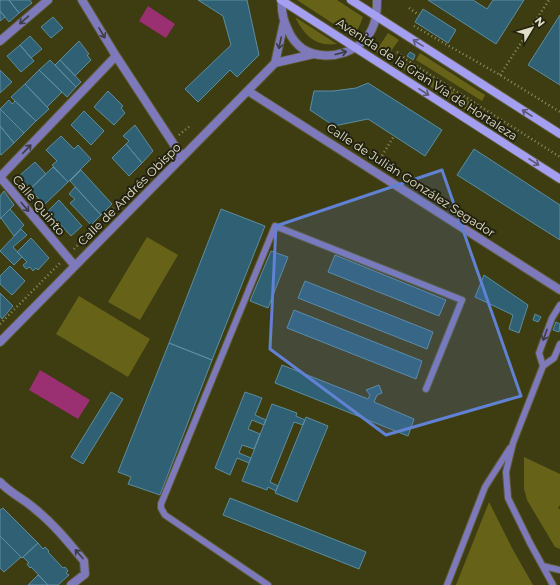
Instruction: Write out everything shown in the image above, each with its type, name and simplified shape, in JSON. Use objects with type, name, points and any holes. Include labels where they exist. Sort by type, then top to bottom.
[{"type":"main road","name":"Avenida de la Gran Vía de Hortaleza","points":[[282,0],[560,179]]},
{"type":"main road","name":"Avenida de la Gran Vía de Hortaleza","points":[[351,0],[560,134]]},
{"type":"street","points":[[0,41],[48,0]]},
{"type":"street","points":[[82,0],[116,56],[182,157]]},
{"type":"street","points":[[282,0],[281,12],[292,39],[302,48],[314,54],[324,56],[335,55],[356,48],[365,39],[374,26],[377,0]]},
{"type":"street","points":[[284,22],[275,63],[314,54]]},
{"type":"street","points":[[0,177],[116,56]]},
{"type":"street","name":"Calle de Andrés Obispo","points":[[0,342],[275,63]]},
{"type":"street","name":"Calle de Julián González Segador","points":[[248,91],[560,290]]},
{"type":"street","name":"Calle Quinto","points":[[0,177],[75,266]]},
{"type":"street","points":[[0,482],[3,492],[35,508],[53,525],[84,561],[85,574],[71,585]]},
{"type":"lane","points":[[268,585],[165,514],[161,508],[275,226],[462,300],[426,390]]},
{"type":"lane","points":[[543,366],[539,353],[552,318],[560,304]]},
{"type":"lane","points":[[553,585],[508,498],[506,472],[513,443],[543,366],[554,358],[560,344]]},
{"type":"lane","points":[[447,585],[485,488],[513,443]]},
{"type":"lane","points":[[543,566],[560,570]]},
{"type":"path","points":[[500,75],[549,0]]},
{"type":"path","points":[[409,8],[418,15]]},
{"type":"path","points":[[414,26],[500,75],[560,112]]},
{"type":"path","points":[[397,52],[560,157]]},
{"type":"path","points":[[380,159],[394,136]]},
{"type":"path","points":[[0,324],[158,163],[166,154],[164,150]]},
{"type":"highlighted area","points":[[442,170],[521,396],[386,435],[270,349],[276,226]]},
{"type":"shaded area","points":[[297,0],[337,0],[363,17],[359,27],[352,36]]},
{"type":"shaded area","points":[[148,6],[175,24],[166,38],[139,21]]},
{"type":"shaded area","points":[[295,17],[337,44],[322,44],[316,42],[306,34]]},
{"type":"shaded area","points":[[388,33],[399,40],[386,58],[376,51]]},
{"type":"shaded area","points":[[420,53],[485,95],[482,101],[416,60]]},
{"type":"shaded area","points":[[399,59],[476,106],[471,113],[396,64]]},
{"type":"shaded area","points":[[147,237],[178,255],[140,320],[108,302]]},
{"type":"shaded area","points":[[79,296],[150,339],[128,377],[56,334]]},
{"type":"shaded area","points":[[40,370],[90,400],[78,419],[29,390]]},
{"type":"shaded area","points":[[524,457],[560,474],[560,505],[558,509],[560,509],[560,549],[555,547],[527,500],[524,489]]},
{"type":"shaded area","points":[[489,502],[512,548],[533,585],[456,585]]},
{"type":"building","points":[[0,0],[9,0],[19,13],[9,22],[0,11]]},
{"type":"building","points":[[9,0],[30,0],[32,3],[19,13]]},
{"type":"building","points":[[198,0],[247,0],[259,55],[237,77],[230,70],[198,102],[185,89],[231,45],[223,16]]},
{"type":"building","points":[[428,0],[473,0],[487,9],[493,0],[524,0],[496,44]]},
{"type":"building","points":[[423,9],[456,30],[448,43],[415,22]]},
{"type":"building","points":[[0,11],[5,17],[0,21]]},
{"type":"building","points":[[560,15],[560,85],[528,65]]},
{"type":"building","points":[[53,17],[63,28],[51,38],[41,27]]},
{"type":"building","points":[[30,36],[42,49],[31,58],[20,45]]},
{"type":"building","points":[[79,41],[89,54],[87,55],[91,60],[75,76],[60,60]]},
{"type":"building","points":[[20,45],[34,61],[21,72],[7,56]]},
{"type":"building","points":[[410,52],[415,55],[413,60],[407,56]]},
{"type":"building","points":[[50,60],[76,87],[67,97],[39,70]]},
{"type":"building","points":[[60,60],[81,82],[76,87],[55,65]]},
{"type":"building","points":[[0,70],[12,82],[0,93]]},
{"type":"building","points":[[39,70],[62,92],[47,107],[25,84]]},
{"type":"building","points":[[368,83],[442,130],[425,156],[368,119],[334,126],[310,110],[314,91],[333,91],[356,88]]},
{"type":"building","points":[[25,84],[49,109],[36,121],[11,97]]},
{"type":"building","points":[[108,91],[123,106],[121,108],[125,113],[114,125],[94,107]]},
{"type":"building","points":[[9,100],[12,104],[15,101],[36,121],[24,133],[0,109]]},
{"type":"building","points":[[0,109],[24,133],[14,143],[0,126]]},
{"type":"building","points":[[84,111],[104,131],[91,145],[71,125]]},
{"type":"building","points":[[135,125],[153,151],[142,163],[126,144],[129,141],[123,136]]},
{"type":"building","points":[[0,126],[14,143],[1,155],[0,154]]},
{"type":"building","points":[[61,136],[74,149],[78,145],[91,159],[68,182],[52,165],[57,161],[46,150]]},
{"type":"building","points":[[126,144],[142,163],[129,176],[112,158]]},
{"type":"building","points":[[474,149],[560,205],[560,240],[457,175]]},
{"type":"building","points":[[35,162],[46,174],[30,189],[19,176]]},
{"type":"building","points":[[53,167],[68,182],[44,205],[30,189]]},
{"type":"building","points":[[81,170],[112,204],[101,215],[70,181]]},
{"type":"building","points":[[75,187],[101,215],[91,225],[70,203],[75,199],[69,194]]},
{"type":"building","points":[[4,191],[14,205],[0,219],[0,196]]},
{"type":"building","points":[[59,200],[82,226],[71,236],[48,211]]},
{"type":"building","points":[[10,209],[24,225],[14,236],[1,218]]},
{"type":"building","points":[[221,209],[265,226],[212,360],[169,343]]},
{"type":"building","points":[[21,229],[27,235],[13,247],[22,257],[14,265],[0,251]]},
{"type":"building","points":[[31,238],[49,258],[38,270],[36,268],[33,271],[30,267],[26,269],[23,265],[27,262],[17,252]]},
{"type":"building","points":[[271,251],[288,257],[268,308],[250,301]]},
{"type":"building","points":[[335,255],[446,300],[439,316],[328,272]]},
{"type":"building","points":[[10,266],[25,281],[12,295],[0,284],[0,276]]},
{"type":"building","points":[[484,275],[528,305],[519,333],[509,329],[513,315],[475,297]]},
{"type":"building","points":[[305,281],[433,332],[427,349],[298,298]]},
{"type":"building","points":[[0,293],[13,306],[2,319],[0,316]]},
{"type":"building","points":[[294,310],[422,361],[416,379],[287,328]]},
{"type":"building","points":[[535,314],[541,317],[538,322],[533,320]]},
{"type":"building","points":[[556,322],[560,324],[559,332],[553,330]]},
{"type":"building","points":[[169,343],[212,360],[160,495],[128,484],[131,477],[118,472]]},
{"type":"building","points":[[282,365],[368,399],[370,395],[366,390],[379,385],[382,393],[377,395],[374,402],[414,419],[408,436],[275,383]]},
{"type":"building","points":[[111,392],[123,399],[83,464],[71,457]]},
{"type":"building","points":[[245,392],[262,398],[255,415],[266,420],[264,425],[252,420],[248,429],[260,434],[254,449],[242,445],[239,453],[251,458],[249,463],[237,458],[230,475],[215,468]]},
{"type":"building","points":[[272,404],[297,413],[296,416],[305,420],[303,425],[294,422],[270,482],[278,486],[276,491],[268,487],[267,490],[242,481]]},
{"type":"building","points":[[306,417],[328,426],[297,502],[275,493]]},
{"type":"building","points":[[230,498],[366,552],[359,569],[223,515]]},
{"type":"building","points":[[3,508],[38,543],[22,558],[0,536],[0,510]]},
{"type":"building","points":[[0,536],[21,557],[4,572],[0,568]]},
{"type":"building","points":[[38,543],[43,549],[45,547],[63,568],[65,567],[68,571],[66,573],[69,575],[58,585],[48,585],[31,567],[30,568],[27,564],[29,563],[23,557]]},
{"type":"building","points":[[38,575],[48,585],[28,585]]}]
